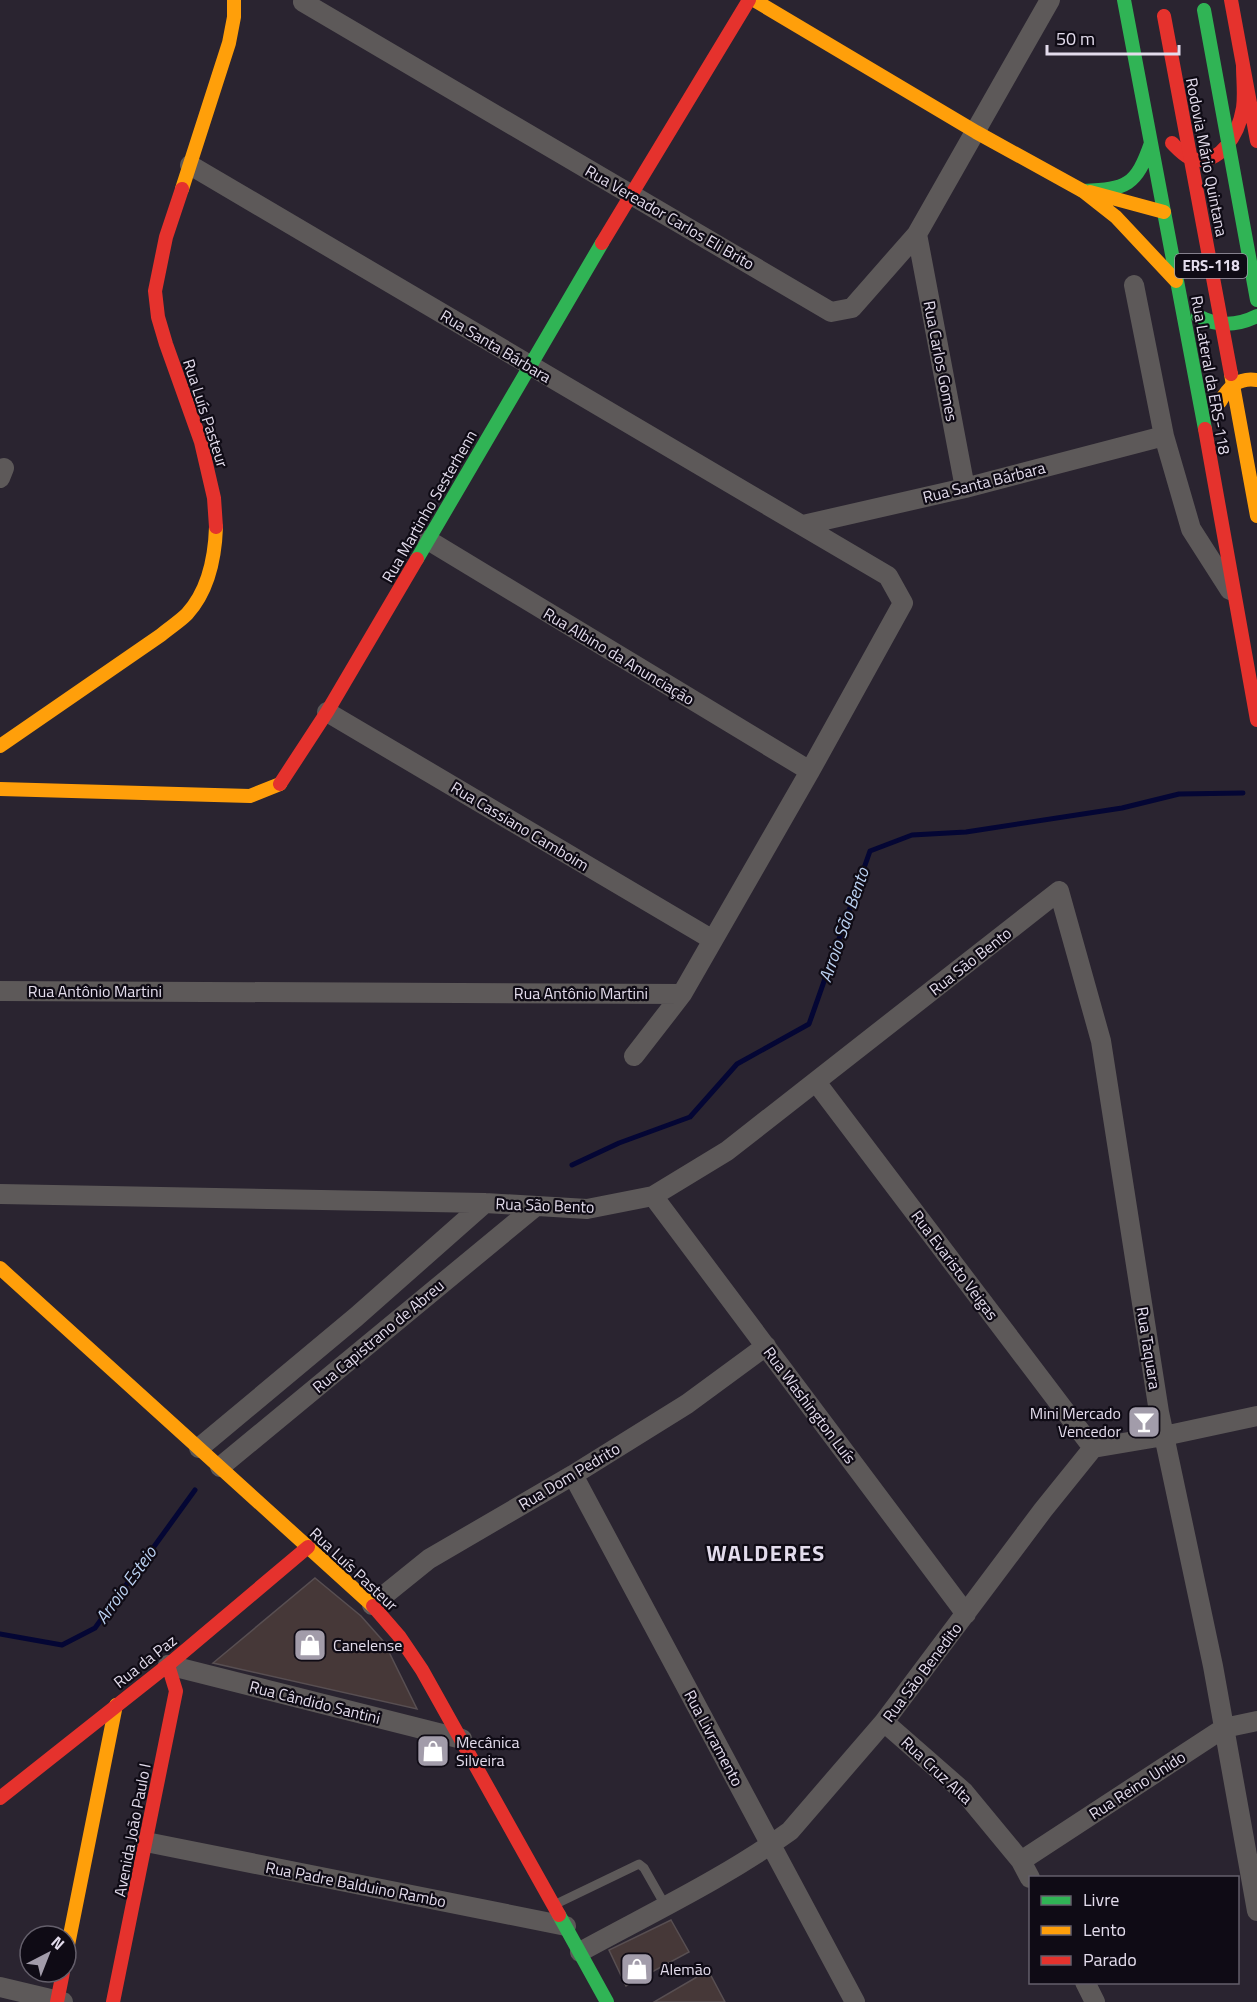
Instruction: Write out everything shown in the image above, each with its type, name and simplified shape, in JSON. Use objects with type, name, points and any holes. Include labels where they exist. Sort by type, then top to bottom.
[{"type":"main road","name":"Rua Luís Pasteur","points":[[0,746],[161,635],[186,615],[201,596],[209,573],[215,551],[216,523],[210,476],[201,442],[158,317],[155,291],[165,237],[229,43],[234,17],[234,0]]},
{"type":"main road","name":"Rua Martinho Sesterhenn","points":[[0,789],[250,796],[282,783],[327,712],[630,194],[749,0]]},
{"type":"main road","points":[[754,0],[780,7],[976,132],[1083,190],[1116,217],[1176,281]]},
{"type":"main road","name":"Rua Lateral da ERS-118","points":[[1124,0],[1212,475],[1238,602],[1257,720]]},
{"type":"main road","points":[[1231,0],[1257,141]]},
{"type":"main road","name":"Rodovia Mário Quintana","points":[[1204,10],[1257,300]]},
{"type":"main road","name":"Rodovia Mário Quintana","points":[[1164,16],[1257,516]]},
{"type":"main road","points":[[1142,89],[1156,123],[1173,144],[1188,158],[1208,160],[1223,152],[1234,135],[1243,108],[1243,66]]},
{"type":"main road","points":[[1083,190],[1111,190],[1133,181],[1143,168],[1151,143]]},
{"type":"main road","points":[[1083,190],[1208,222],[1187,236],[1179,247],[1174,263]]},
{"type":"main road","points":[[1227,218],[1245,220],[1257,227]]},
{"type":"main road","points":[[1180,296],[1190,310],[1204,320],[1221,325],[1238,324],[1257,316]]},
{"type":"main road","points":[[1238,324],[1257,332]]},
{"type":"main road","points":[[1212,475],[1213,440],[1218,407],[1225,392],[1238,381],[1251,378],[1257,380]]},
{"type":"main road","name":"Rua Luís Pasteur","points":[[0,1268],[372,1605],[399,1636],[422,1670],[462,1739],[607,2002]]},
{"type":"main road","name":"Rua da Paz","points":[[0,1798],[168,1665],[308,1547]]},
{"type":"main road","name":"Avenida João Paulo I","points":[[113,2002],[177,1691],[168,1665]]},
{"type":"main road","points":[[72,1924],[116,1705]]},
{"type":"main road","points":[[59,2002],[61,1984]]},
{"type":"street","points":[[976,132],[1050,0]]},
{"type":"street","name":"Rua Vereador Carlos Eli Brito","points":[[303,2],[831,312],[852,308],[917,234],[976,132]]},
{"type":"street","name":"Rua Santa Bárbara","points":[[190,165],[888,576],[903,603],[810,771]]},
{"type":"street","name":"Rua Carlos Gomes","points":[[917,234],[965,488]]},
{"type":"street","points":[[1134,285],[1164,436],[1191,529],[1238,602]]},
{"type":"street","name":"Rua Santa Bárbara","points":[[803,525],[965,488],[1164,436]]},
{"type":"street","name":"Rua Albino da Anunciação","points":[[428,540],[810,771]]},
{"type":"street","name":"Rua Cassiano Camboim","points":[[327,712],[713,940]]},
{"type":"street","points":[[634,1056],[682,994],[810,771]]},
{"type":"street","name":"Rua São Bento","points":[[0,1194],[485,1203],[587,1209],[653,1196],[727,1151],[1059,891]]},
{"type":"street","name":"Rua Taquara","points":[[1059,891],[1101,1041],[1164,1436],[1224,1728],[1257,1911]]},
{"type":"street","name":"Rua Antônio Martini","points":[[0,991],[682,994]]},
{"type":"street","name":"Rua Evaristo Veigas","points":[[816,1082],[1093,1448]]},
{"type":"street","name":"Rua Washington Luís","points":[[653,1196],[966,1614]]},
{"type":"street","name":"Rua Capistrano de Abreu","points":[[199,1448],[356,1317],[485,1203]]},
{"type":"street","name":"Rua Capistrano de Abreu","points":[[220,1467],[536,1206]]},
{"type":"street","points":[[356,1317],[375,1339]]},
{"type":"street","name":"Rua Dom Pedrito","points":[[372,1605],[429,1559],[573,1475],[687,1404],[766,1346]]},
{"type":"street","points":[[1093,1448],[1164,1436],[1257,1416]]},
{"type":"street","name":"Rua São Benedito","points":[[580,1952],[771,1845],[790,1831],[884,1722],[1093,1448]]},
{"type":"street","name":"Rua Livramento","points":[[573,1475],[855,2002]]},
{"type":"street","name":"Rua Cândido Santini","points":[[168,1665],[462,1739]]},
{"type":"street","name":"Rua Reino Unido","points":[[1026,1869],[1224,1728],[1257,1721]]},
{"type":"street","name":"Rua Cruz Alta","points":[[884,1722],[964,1792],[1026,1869]]},
{"type":"street","name":"Rua Padre Balduino Rambo","points":[[146,1842],[566,1926]]},
{"type":"street","points":[[1086,1984],[1095,2002]]},
{"type":"street","points":[[0,1987],[59,2002]]},
{"type":"lane","points":[[554,1906],[639,1864],[644,1868],[665,1905]]},
{"type":"building","name":"Canelense","points":[[315,1578],[361,1616],[384,1642],[417,1709],[213,1663]]},
{"type":"building","name":"Alemão","points":[[671,1920],[689,1952],[626,1986],[609,1950]]},
{"type":"building","points":[[708,1970],[725,2002],[654,2002],[702,1974]]},
{"type":"waterway","name":"Arroio São Bento","points":[[572,1165],[619,1143],[690,1117],[737,1064],[809,1024],[870,851],[912,835],[966,832],[1122,808],[1179,794],[1243,793]]},
{"type":"waterway","name":"Arroio Esteio","points":[[0,1634],[62,1645],[95,1628],[195,1490]]},
{"type":"traffic: fast","points":[[1124,0],[1205,429]]},
{"type":"traffic: fast","points":[[1204,10],[1257,300]]},
{"type":"traffic: fast","points":[[1083,191],[1110,189],[1128,182],[1140,168],[1151,143]]},
{"type":"traffic: fast","points":[[417,559],[602,243]]},
{"type":"traffic: fast","points":[[1198,316],[1205,320],[1228,324],[1257,316]]},
{"type":"traffic: fast","points":[[559,1915],[607,2002]]},
{"type":"traffic: slow","points":[[182,189],[229,43],[234,17],[234,0]]},
{"type":"traffic: slow","points":[[754,0],[976,132],[1083,191],[1116,217],[1176,281]]},
{"type":"traffic: slow","points":[[1090,192],[1164,212]]},
{"type":"traffic: slow","points":[[1231,374],[1257,516]]},
{"type":"traffic: slow","points":[[1220,402],[1235,384],[1245,380],[1257,380]]},
{"type":"traffic: slow","points":[[0,746],[161,635],[187,614],[200,595],[209,573],[216,527]]},
{"type":"traffic: slow","points":[[0,789],[250,796],[280,784]]},
{"type":"traffic: slow","points":[[0,1268],[373,1606]]},
{"type":"traffic: slow","points":[[72,1924],[116,1705]]},
{"type":"traffic: jam","points":[[602,243],[749,0]]},
{"type":"traffic: jam","points":[[1231,0],[1257,141]]},
{"type":"traffic: jam","points":[[1164,16],[1231,374]]},
{"type":"traffic: jam","points":[[1172,143],[1187,157],[1201,160],[1219,153],[1226,146],[1237,127],[1243,108],[1243,66]]},
{"type":"traffic: jam","points":[[182,189],[166,237],[155,291],[158,317],[166,344],[201,442],[214,498],[216,527]]},
{"type":"traffic: jam","points":[[1205,429],[1257,720]]},
{"type":"traffic: jam","points":[[280,784],[327,712],[417,559]]},
{"type":"traffic: jam","points":[[0,1798],[168,1665],[308,1547]]},
{"type":"traffic: jam","points":[[373,1606],[399,1636],[422,1670],[559,1915]]},
{"type":"traffic: jam","points":[[113,2002],[176,1691],[168,1665]]},
{"type":"traffic: jam","points":[[57,2002],[61,1984]]},
{"type":"place","name":"Mini Mercado Vencedor","points":[[1144,1422]]},
{"type":"place","name":"Canelense","points":[[310,1645]]},
{"type":"place","name":"Mecânica Silveira","points":[[433,1751]]},
{"type":"place","name":"Alemão","points":[[637,1969]]},
{"type":"district","name":"WALDERES","points":[[766,1553]]}]
